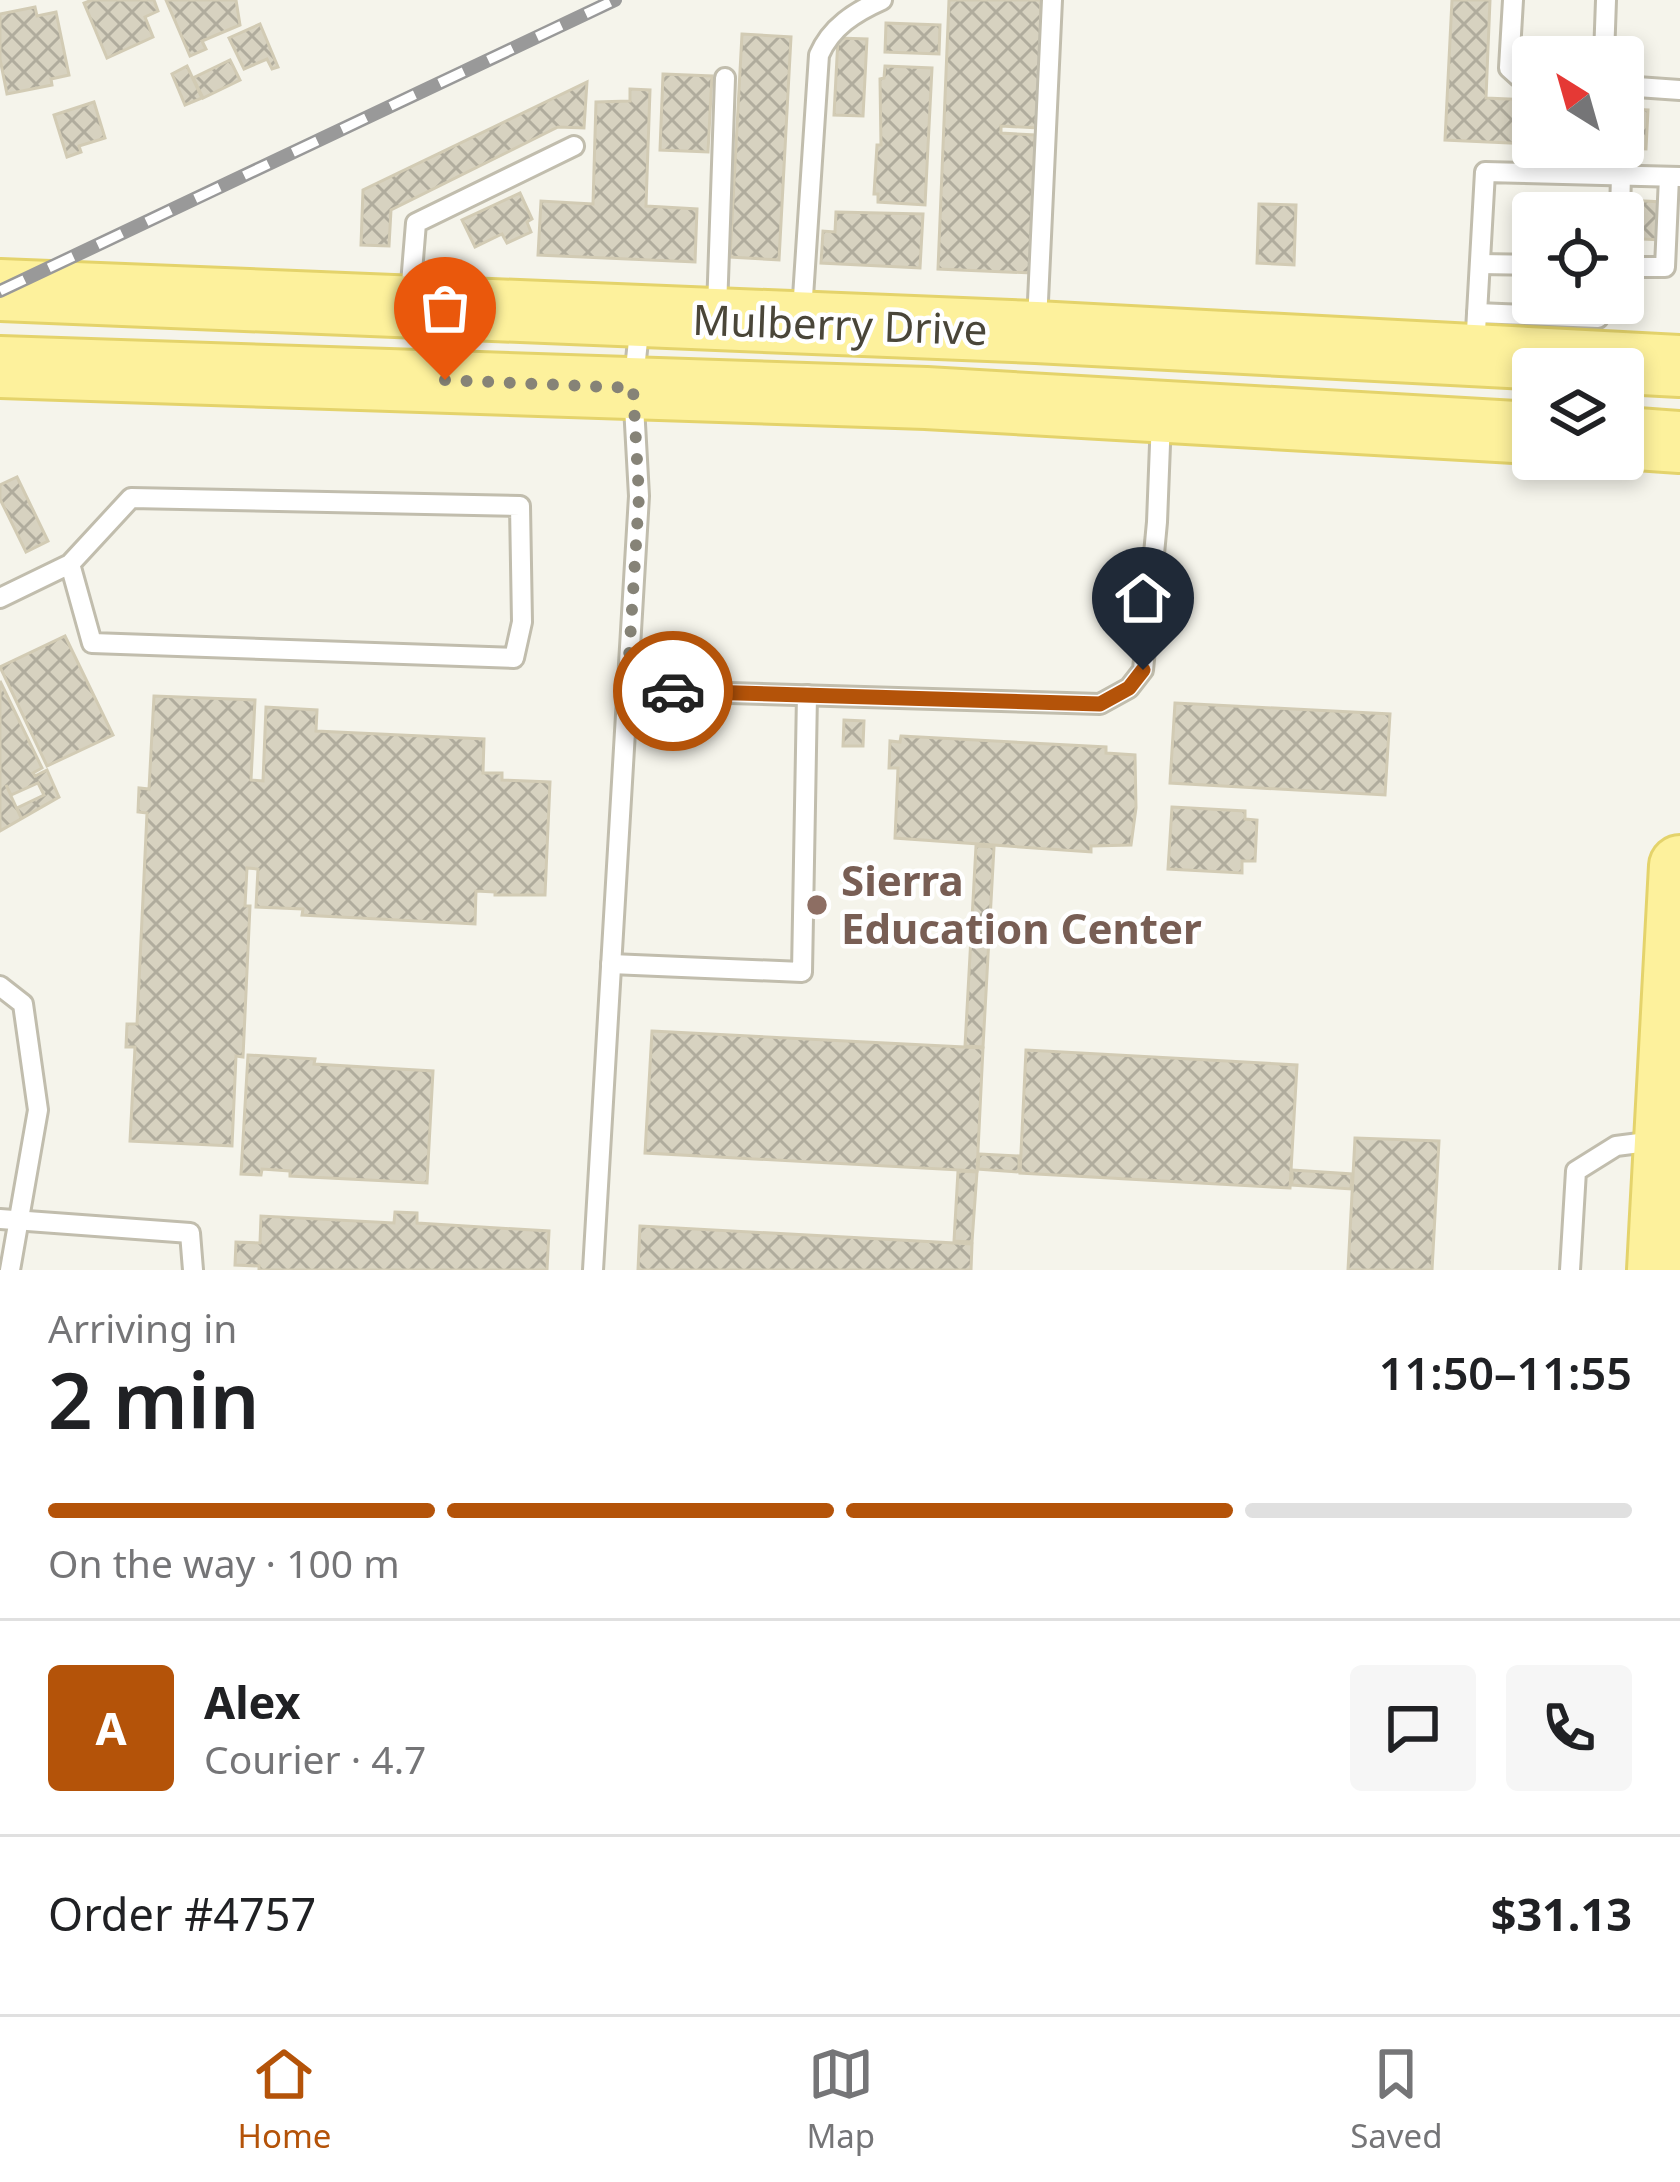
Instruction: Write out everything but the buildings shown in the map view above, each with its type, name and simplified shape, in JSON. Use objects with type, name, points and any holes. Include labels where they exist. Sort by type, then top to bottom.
[{"type":"main road","name":"Mulberry Drive","points":[[0,290],[1036,332],[1476,335],[1598,328],[1680,366]]},
{"type":"main road","name":"Mulberry Drive","points":[[0,367],[1161,409],[1512,432]]},
{"type":"main road","points":[[1644,439],[1680,442]]},
{"type":"main road","points":[[1658,1270],[1680,866]]},
{"type":"lane","points":[[801,323],[819,55],[826,40],[850,17],[882,0]]},
{"type":"lane","points":[[1036,332],[1052,0]]},
{"type":"lane","points":[[1512,71],[1513,0]]},
{"type":"lane","points":[[1605,36],[1606,0]]},
{"type":"lane","points":[[717,320],[725,78]]},
{"type":"lane","points":[[1644,87],[1680,90]]},
{"type":"lane","points":[[410,307],[416,223],[574,146]]},
{"type":"lane","points":[[1476,335],[1485,172],[1675,177],[1672,267]]},
{"type":"lane","points":[[1621,176],[1621,192]]},
{"type":"lane","points":[[1480,264],[1512,265]]},
{"type":"lane","points":[[593,1270],[639,496],[633,388],[640,317]]},
{"type":"lane","points":[[627,690],[1100,704],[1129,688],[1143,670],[1157,522],[1161,409]]},
{"type":"lane","points":[[0,598],[70,564],[131,498],[520,506],[522,622],[514,658],[92,643],[70,564]]},
{"type":"lane","points":[[611,964],[802,972],[807,695]]},
{"type":"lane","points":[[0,986],[22,1004],[38,1111],[10,1220],[10,1270]]},
{"type":"lane","points":[[1570,1270],[1576,1171],[1616,1146],[1665,1139]]},
{"type":"lane","points":[[10,1220],[190,1233],[193,1270]]},
{"type":"railway","points":[[0,291],[615,0]]},
{"type":"way so far","points":[[445,380],[633,388],[639,496],[627,690],[673,691]]},
{"type":"place","name":"Sierra Education Center","points":[[817,905]]},
{"type":"route","points":[[673,691],[1100,704],[1129,688],[1143,670]]}]
